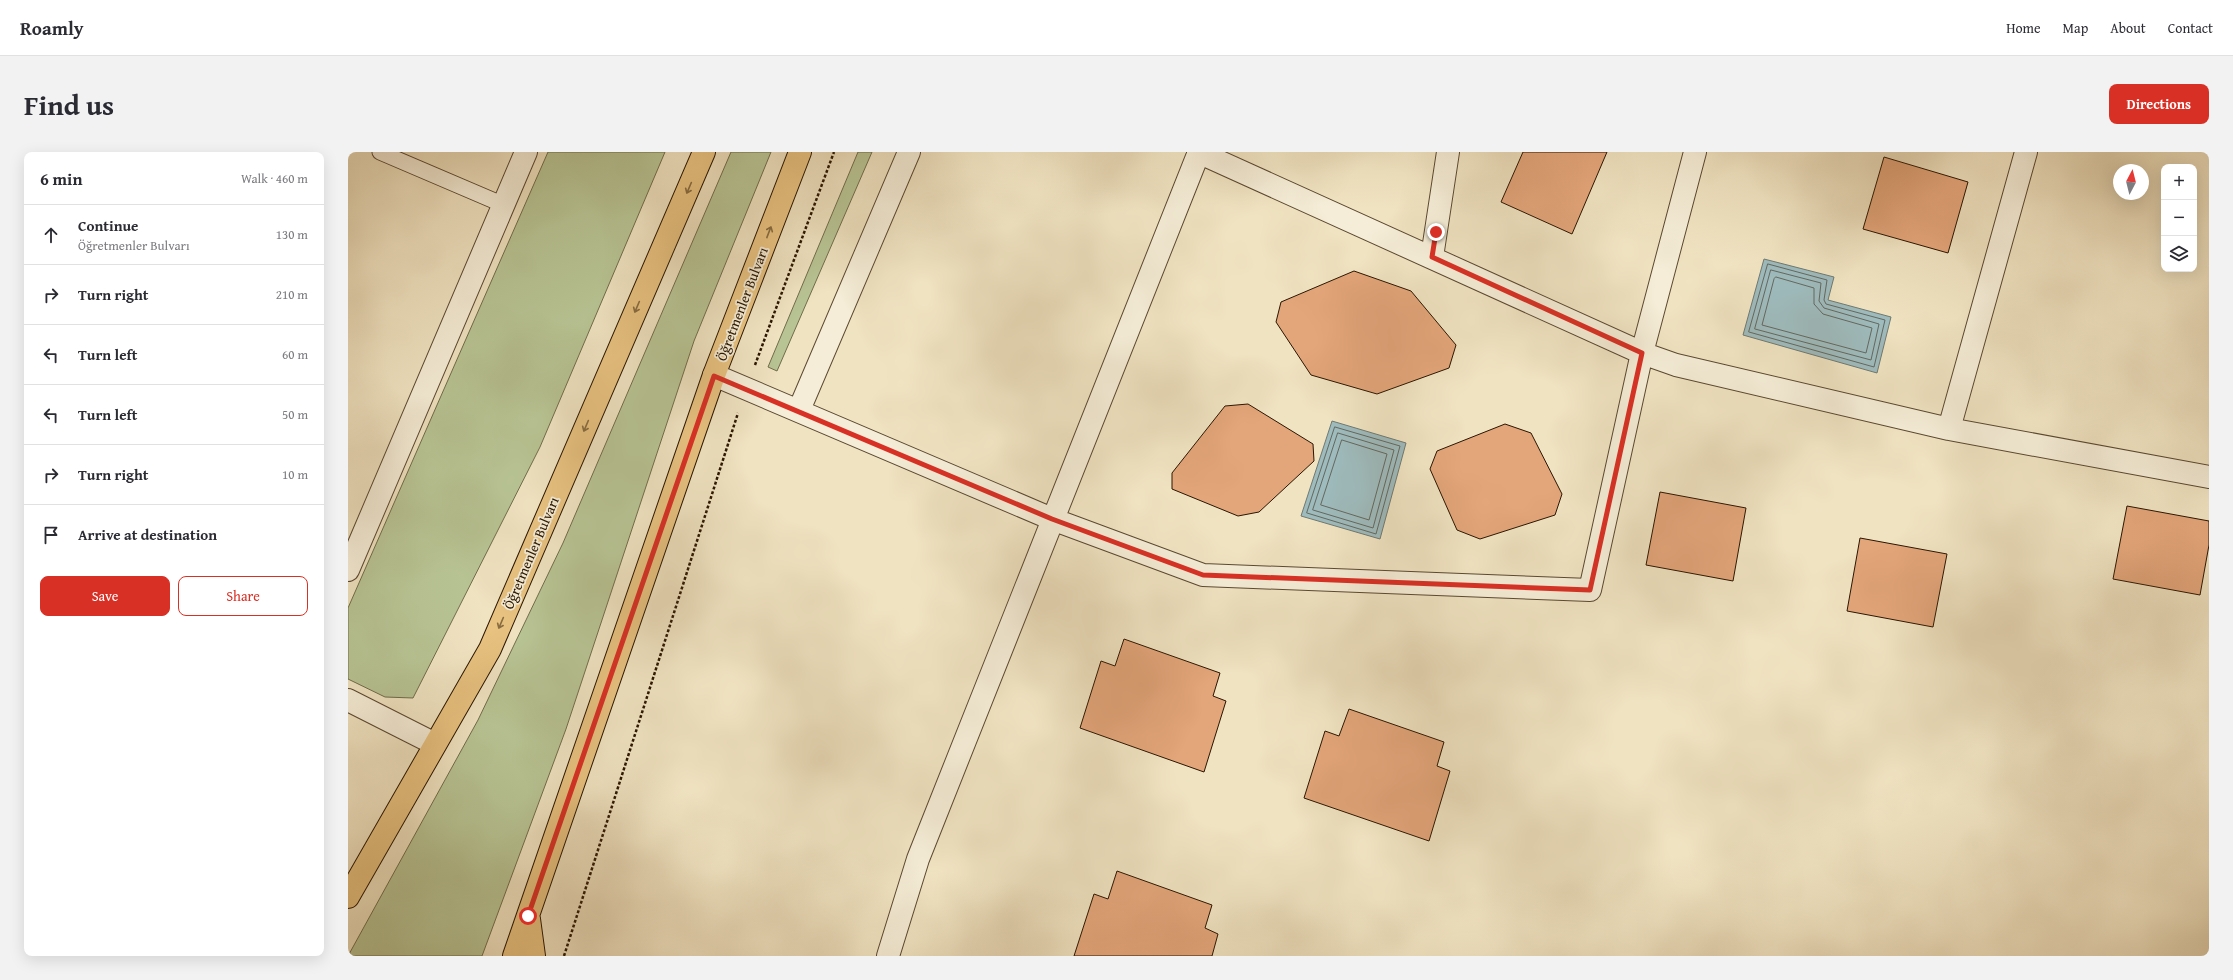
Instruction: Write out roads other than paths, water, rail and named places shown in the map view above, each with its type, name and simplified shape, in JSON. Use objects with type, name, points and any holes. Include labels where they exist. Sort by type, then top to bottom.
[{"type":"main road","name":"Öğretmenler Bulvarı","points":[[348,897],[490,649],[704,152]]},
{"type":"main road","name":"Öğretmenler Bulvarı","points":[[514,956],[714,376],[800,152]]},
{"type":"main road","points":[[348,875],[367,862]]},
{"type":"main road","points":[[528,916],[534,956]]},
{"type":"street","points":[[348,570],[526,152]]},
{"type":"street","points":[[799,410],[909,152]]},
{"type":"street","points":[[888,956],[918,860],[1198,152],[1642,353],[1676,365],[1949,429],[2209,477]]},
{"type":"street","points":[[1432,257],[1448,152]]},
{"type":"street","points":[[714,376],[799,410],[1052,519],[1203,575],[1590,590],[1642,353],[1695,152]]},
{"type":"street","points":[[1949,429],[2026,152]]},
{"type":"street","points":[[348,700],[435,744]]},
{"type":"lane","points":[[380,152],[504,204]]},
{"type":"water","points":[[1764,259],[1834,277],[1828,300],[1891,317],[1877,373],[1743,335]]},
{"type":"water","points":[[1332,421],[1406,443],[1380,539],[1301,516]]}]
